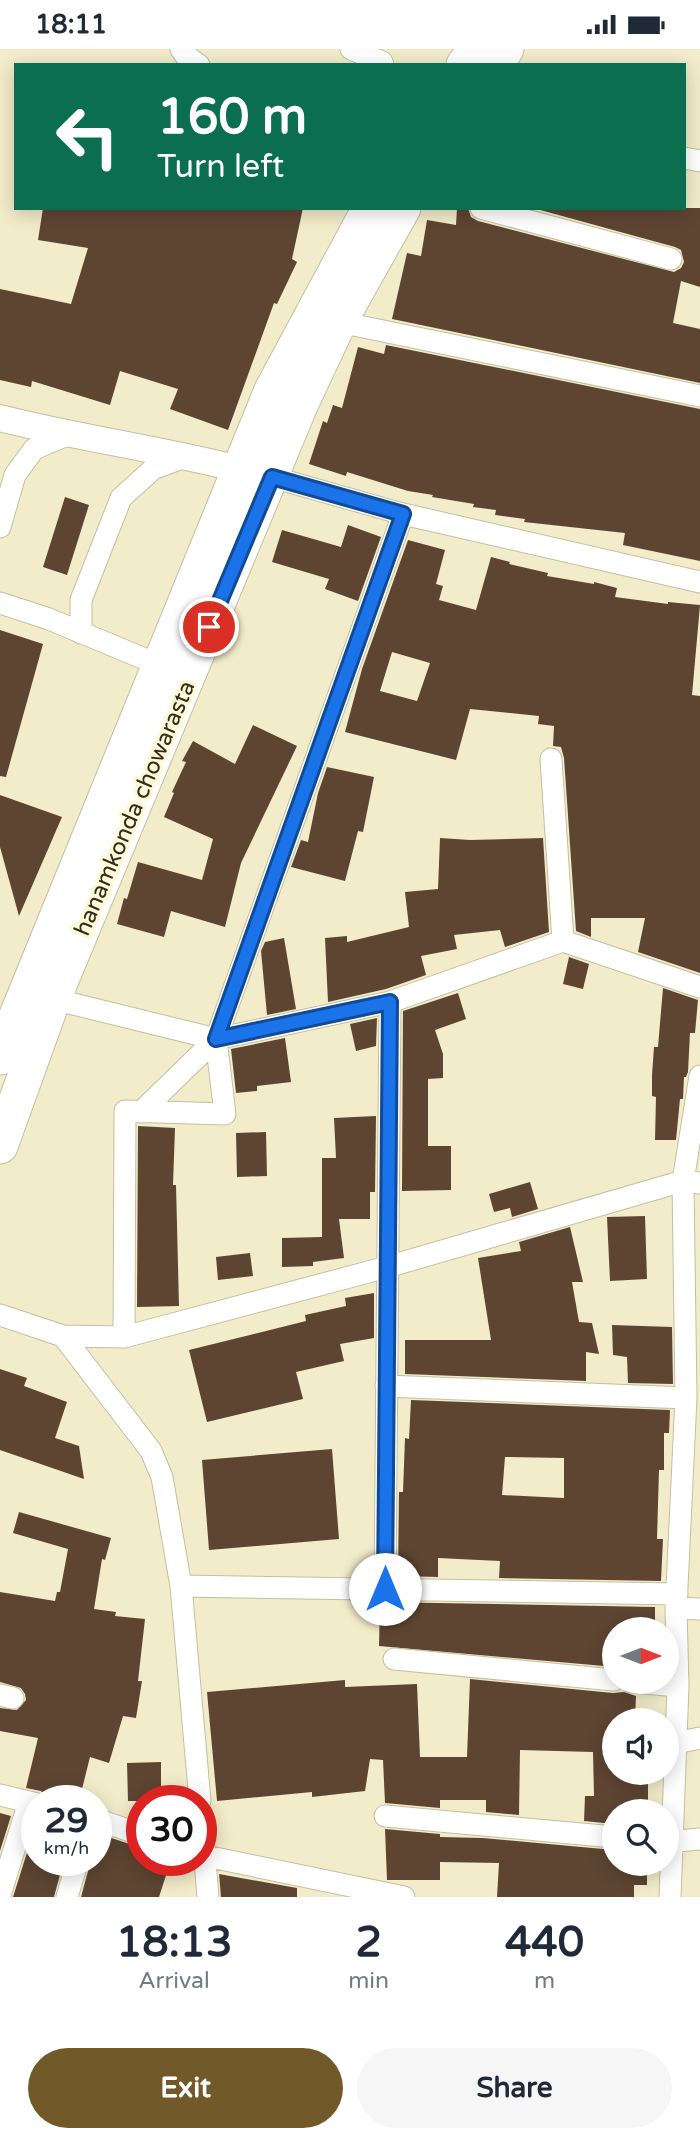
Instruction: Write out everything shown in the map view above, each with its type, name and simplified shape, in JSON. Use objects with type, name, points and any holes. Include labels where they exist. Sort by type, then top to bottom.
[{"type":"highway","points":[[0,1057],[159,666],[256,473],[271,390],[369,210]]},
{"type":"highway","name":"hanamkonda chowarasta","points":[[0,1146],[53,999],[256,473],[301,403],[339,322],[402,210]]},
{"type":"street","points":[[181,49],[184,55],[196,63]]},
{"type":"street","points":[[351,49],[382,63]]},
{"type":"street","points":[[489,210],[671,258]]},
{"type":"street","points":[[339,322],[700,396]]},
{"type":"street","points":[[0,418],[67,435],[188,456],[403,514],[700,582]]},
{"type":"street","points":[[0,527],[15,475],[34,449],[67,435]]},
{"type":"street","points":[[81,633],[81,600],[121,498],[153,469],[188,456]]},
{"type":"street","points":[[141,1112],[216,1039],[403,514]]},
{"type":"street","points":[[0,603],[159,666]]},
{"type":"street","points":[[551,759],[563,941]]},
{"type":"street","points":[[53,999],[216,1039],[390,1002],[563,941],[700,987]]},
{"type":"street","points":[[385,1589],[390,1002]]},
{"type":"street","points":[[124,1337],[125,1111],[225,1114],[216,1039]]},
{"type":"street","points":[[677,1617],[677,1601],[690,1538],[692,1445],[686,1398],[692,1182],[700,1076]]},
{"type":"street","points":[[0,1315],[63,1336],[124,1337],[692,1182]]},
{"type":"street","points":[[63,1336],[152,1451],[162,1477],[181,1586],[199,1785]]},
{"type":"street","points":[[387,1387],[686,1398]]},
{"type":"street","points":[[181,1586],[385,1589],[677,1601],[700,1609]]},
{"type":"street","points":[[394,1659],[602,1679]]},
{"type":"street","points":[[679,1742],[700,1738]]},
{"type":"street","points":[[0,1795],[21,1800]]},
{"type":"street","points":[[385,1816],[602,1836]]},
{"type":"street","points":[[0,1895],[21,1836]]},
{"type":"street","points":[[679,1842],[700,1839]]},
{"type":"street","points":[[217,1858],[404,1897]]},
{"type":"street","points":[[67,1897],[73,1876]]},
{"type":"street","points":[[206,1876],[208,1897]]},
{"type":"street","points":[[670,1876],[670,1897]]},
{"type":"building","points":[[700,208],[700,287],[681,281],[673,323],[700,329],[700,383],[392,319],[407,253],[421,256],[427,220],[456,225],[457,210],[469,210],[471,217],[478,221],[674,272],[681,268],[684,262],[681,250],[675,247],[540,210]]},
{"type":"building","points":[[43,210],[303,210],[292,259],[297,262],[277,304],[274,303],[228,430],[170,409],[178,389],[120,371],[110,405],[32,381],[31,387],[0,380],[0,289],[71,304],[88,248],[38,240]]},
{"type":"building","points":[[386,345],[700,409],[700,561],[623,545],[625,533],[524,522],[525,519],[495,515],[496,510],[473,507],[474,504],[432,497],[433,495],[408,491],[347,472],[346,476],[309,464],[323,421],[327,423],[333,405],[342,408],[358,347],[384,354]]},
{"type":"building","points":[[65,497],[89,505],[67,575],[43,567]]},
{"type":"building","points":[[348,525],[381,537],[358,601],[325,589],[329,579],[272,562],[282,530],[341,547]]},
{"type":"building","points":[[408,540],[445,550],[436,584],[443,586],[439,600],[476,610],[491,557],[548,573],[547,576],[617,588],[615,597],[700,605],[692,695],[700,696],[700,973],[638,952],[645,918],[591,918],[591,937],[576,931],[564,758],[561,747],[553,746],[554,726],[538,724],[539,716],[470,709],[456,760],[345,732],[362,669]],"holes":[[[392,652],[430,663],[417,701],[380,691]]]},
{"type":"building","points":[[0,630],[43,644],[6,777],[0,776]]},
{"type":"building","points":[[253,725],[297,746],[241,863],[225,927],[171,911],[164,937],[117,924],[138,862],[202,880],[213,839],[164,817],[186,762],[182,761],[193,741],[235,764]]},
{"type":"building","points":[[327,767],[374,777],[363,832],[358,831],[345,881],[291,867],[301,840],[308,842],[318,793]]},
{"type":"building","points":[[0,795],[62,817],[19,916],[0,847]]},
{"type":"building","points":[[440,838],[543,838],[549,932],[505,947],[500,930],[454,935],[457,949],[421,956],[426,975],[386,989],[328,1002],[325,938],[347,936],[347,942],[409,927],[405,892],[438,889]]},
{"type":"building","points":[[284,938],[296,1009],[267,1015],[261,951],[265,942]]},
{"type":"building","points":[[569,957],[589,964],[583,989],[563,984]]},
{"type":"building","points":[[663,988],[698,1000],[695,1033],[690,1033],[688,1072],[684,1077],[683,1099],[680,1099],[676,1140],[655,1140],[656,1097],[652,1096],[652,1075],[654,1047],[658,1047]]},
{"type":"building","points":[[458,993],[466,1019],[435,1030],[443,1054],[443,1078],[428,1079],[428,1146],[451,1146],[451,1190],[402,1191],[403,1011]]},
{"type":"building","points":[[377,1018],[376,1046],[356,1051],[350,1024]]},
{"type":"building","points":[[285,1038],[291,1082],[257,1086],[257,1091],[236,1093],[231,1049]]},
{"type":"building","points":[[376,1116],[375,1192],[370,1192],[370,1219],[339,1219],[344,1258],[313,1262],[313,1266],[282,1267],[282,1238],[322,1237],[322,1158],[336,1158],[334,1118]]},
{"type":"building","points":[[138,1126],[175,1128],[173,1185],[176,1185],[179,1306],[137,1307]]},
{"type":"building","points":[[266,1132],[267,1176],[237,1177],[236,1133]]},
{"type":"building","points":[[530,1182],[538,1209],[512,1217],[510,1208],[494,1212],[489,1194]]},
{"type":"building","points":[[645,1216],[647,1279],[610,1281],[607,1217]]},
{"type":"building","points":[[570,1227],[583,1282],[572,1282],[579,1322],[592,1323],[599,1354],[586,1352],[586,1381],[405,1374],[405,1340],[491,1340],[478,1258],[521,1251],[519,1242]]},
{"type":"building","points":[[250,1253],[253,1276],[218,1280],[216,1257]]},
{"type":"building","points":[[374,1293],[374,1338],[340,1344],[344,1361],[296,1372],[303,1399],[207,1422],[189,1350],[306,1321],[305,1315],[346,1306],[345,1298]]},
{"type":"building","points":[[612,1325],[672,1327],[673,1384],[628,1383],[627,1357],[613,1355]]},
{"type":"building","points":[[0,1369],[27,1378],[24,1386],[67,1402],[55,1438],[79,1446],[84,1479],[0,1450]]},
{"type":"building","points":[[411,1400],[670,1410],[669,1433],[664,1433],[664,1470],[659,1470],[657,1539],[663,1539],[661,1581],[499,1578],[500,1561],[438,1558],[438,1577],[398,1576],[399,1492],[403,1492],[405,1438],[409,1439]],"holes":[[[505,1457],[564,1458],[564,1498],[502,1495]]]},
{"type":"building","points":[[332,1449],[339,1539],[209,1550],[202,1460]]},
{"type":"building","points":[[19,1512],[111,1538],[105,1560],[102,1559],[94,1609],[116,1612],[115,1616],[145,1619],[138,1681],[142,1681],[136,1718],[123,1716],[109,1763],[90,1757],[83,1785],[27,1785],[38,1738],[0,1731],[0,1708],[17,1710],[26,1700],[21,1688],[0,1682],[0,1592],[55,1601],[57,1592],[60,1592],[68,1549],[13,1533]]},
{"type":"building","points":[[380,1602],[655,1607],[655,1617],[602,1617],[602,1666],[379,1646]]},
{"type":"building","points":[[470,1679],[602,1694],[630,1694],[636,1696],[636,1708],[602,1708],[602,1785],[648,1785],[648,1799],[602,1799],[602,1823],[584,1821],[585,1796],[594,1796],[593,1752],[520,1750],[519,1815],[486,1812],[486,1800],[440,1800],[440,1808],[385,1803],[383,1760],[370,1759],[365,1791],[312,1797],[312,1792],[217,1801],[207,1692],[345,1680],[345,1687],[417,1684],[420,1757],[467,1757]]},
{"type":"building","points":[[161,1762],[161,1785],[128,1785],[127,1763]]},
{"type":"building","points":[[0,1813],[11,1816],[0,1851]]},
{"type":"building","points":[[385,1829],[440,1834],[440,1837],[483,1838],[602,1849],[602,1876],[647,1876],[647,1885],[634,1885],[634,1897],[497,1897],[499,1863],[440,1862],[440,1880],[387,1880]]},
{"type":"building","points":[[112,1838],[126,1843],[126,1876],[166,1876],[159,1897],[81,1897],[87,1876],[112,1876]]},
{"type":"building","points":[[21,1872],[21,1876],[60,1876],[54,1897],[13,1897]]},
{"type":"building","points":[[219,1874],[297,1888],[297,1897],[221,1897]]},
{"type":"route","points":[[209,627],[272,477],[403,514],[216,1039],[390,1002],[385,1589]]}]
